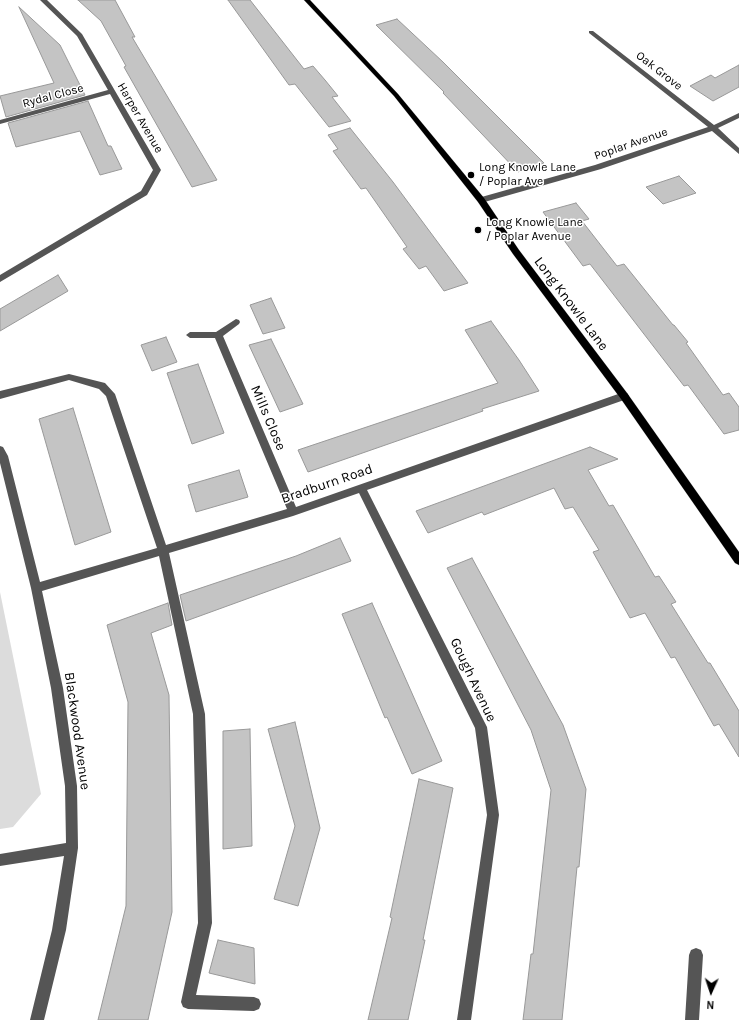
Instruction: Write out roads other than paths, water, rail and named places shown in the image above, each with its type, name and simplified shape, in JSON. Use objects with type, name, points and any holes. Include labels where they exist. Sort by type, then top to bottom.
[{"type":"main road","name":"Long Knowle Lane","points":[[307,0],[396,95],[481,200],[516,252],[624,396],[739,560]]},
{"type":"street","name":"Harper Avenue","points":[[0,279],[144,193],[157,170],[80,35],[43,0]]},
{"type":"street","name":"Oak Grove","points":[[591,32],[713,128],[739,152]]},
{"type":"street","name":"Rydal Close","points":[[0,122],[112,91]]},
{"type":"street","name":"Poplar Avenue","points":[[481,200],[598,167],[713,128],[739,115]]},
{"type":"street","points":[[190,335],[218,335],[236,322]]},
{"type":"street","name":"Mills Close","points":[[218,335],[293,512]]},
{"type":"street","points":[[0,395],[69,377],[102,386],[110,394],[163,550],[199,714],[205,923],[188,1002],[254,1004]]},
{"type":"street","name":"Bradburn Road","points":[[36,588],[293,512],[624,396]]},
{"type":"street","name":"Blackwood Avenue","points":[[0,450],[3,456],[36,588],[57,688],[71,786],[72,848],[59,930],[37,1020]]},
{"type":"street","name":"Gough Avenue","points":[[361,488],[481,727],[493,815],[464,1020]]},
{"type":"street","points":[[0,860],[72,848]]},
{"type":"street","points":[[692,1020],[696,955]]},
{"type":"place","name":"Long Knowle Lane / Poplar Ave","points":[[471,175]]},
{"type":"place","name":"Long Knowle Lane / Poplar Avenue","points":[[478,230]]}]
